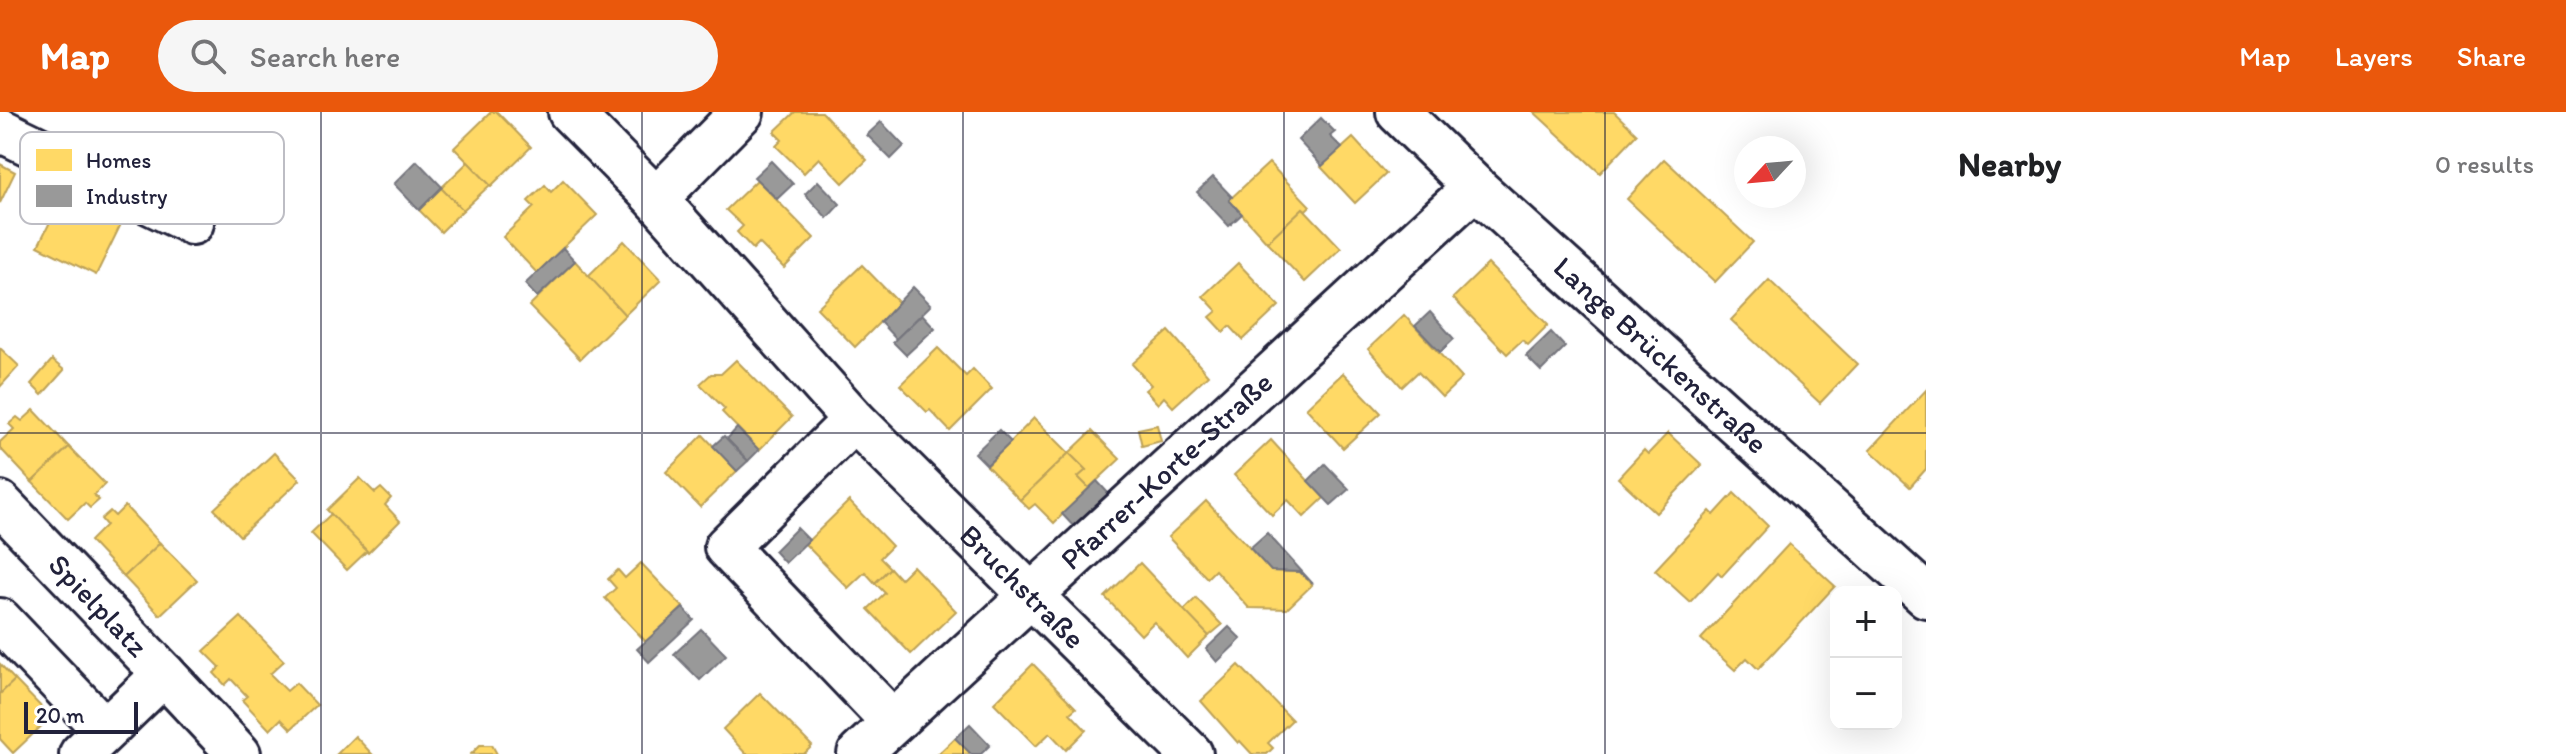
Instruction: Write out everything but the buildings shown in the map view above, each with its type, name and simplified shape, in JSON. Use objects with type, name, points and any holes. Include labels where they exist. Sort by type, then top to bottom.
[{"type":"street","name":"Bruchstraße","points":[[570,112],[656,199],[854,420],[1191,754]]},
{"type":"street","points":[[656,199],[742,112]]},
{"type":"street","name":"Lange Brückenstraße","points":[[1398,112],[1475,187],[1920,578]]},
{"type":"street","points":[[0,130],[20,140]]},
{"type":"street","name":"Pfarrer-Korte-Straße","points":[[859,754],[1475,187]]},
{"type":"street","points":[[854,420],[726,547],[893,722]]},
{"type":"street","name":"Spielplatz","points":[[0,503],[239,754]]},
{"type":"street","points":[[0,620],[93,742],[164,674]]}]
